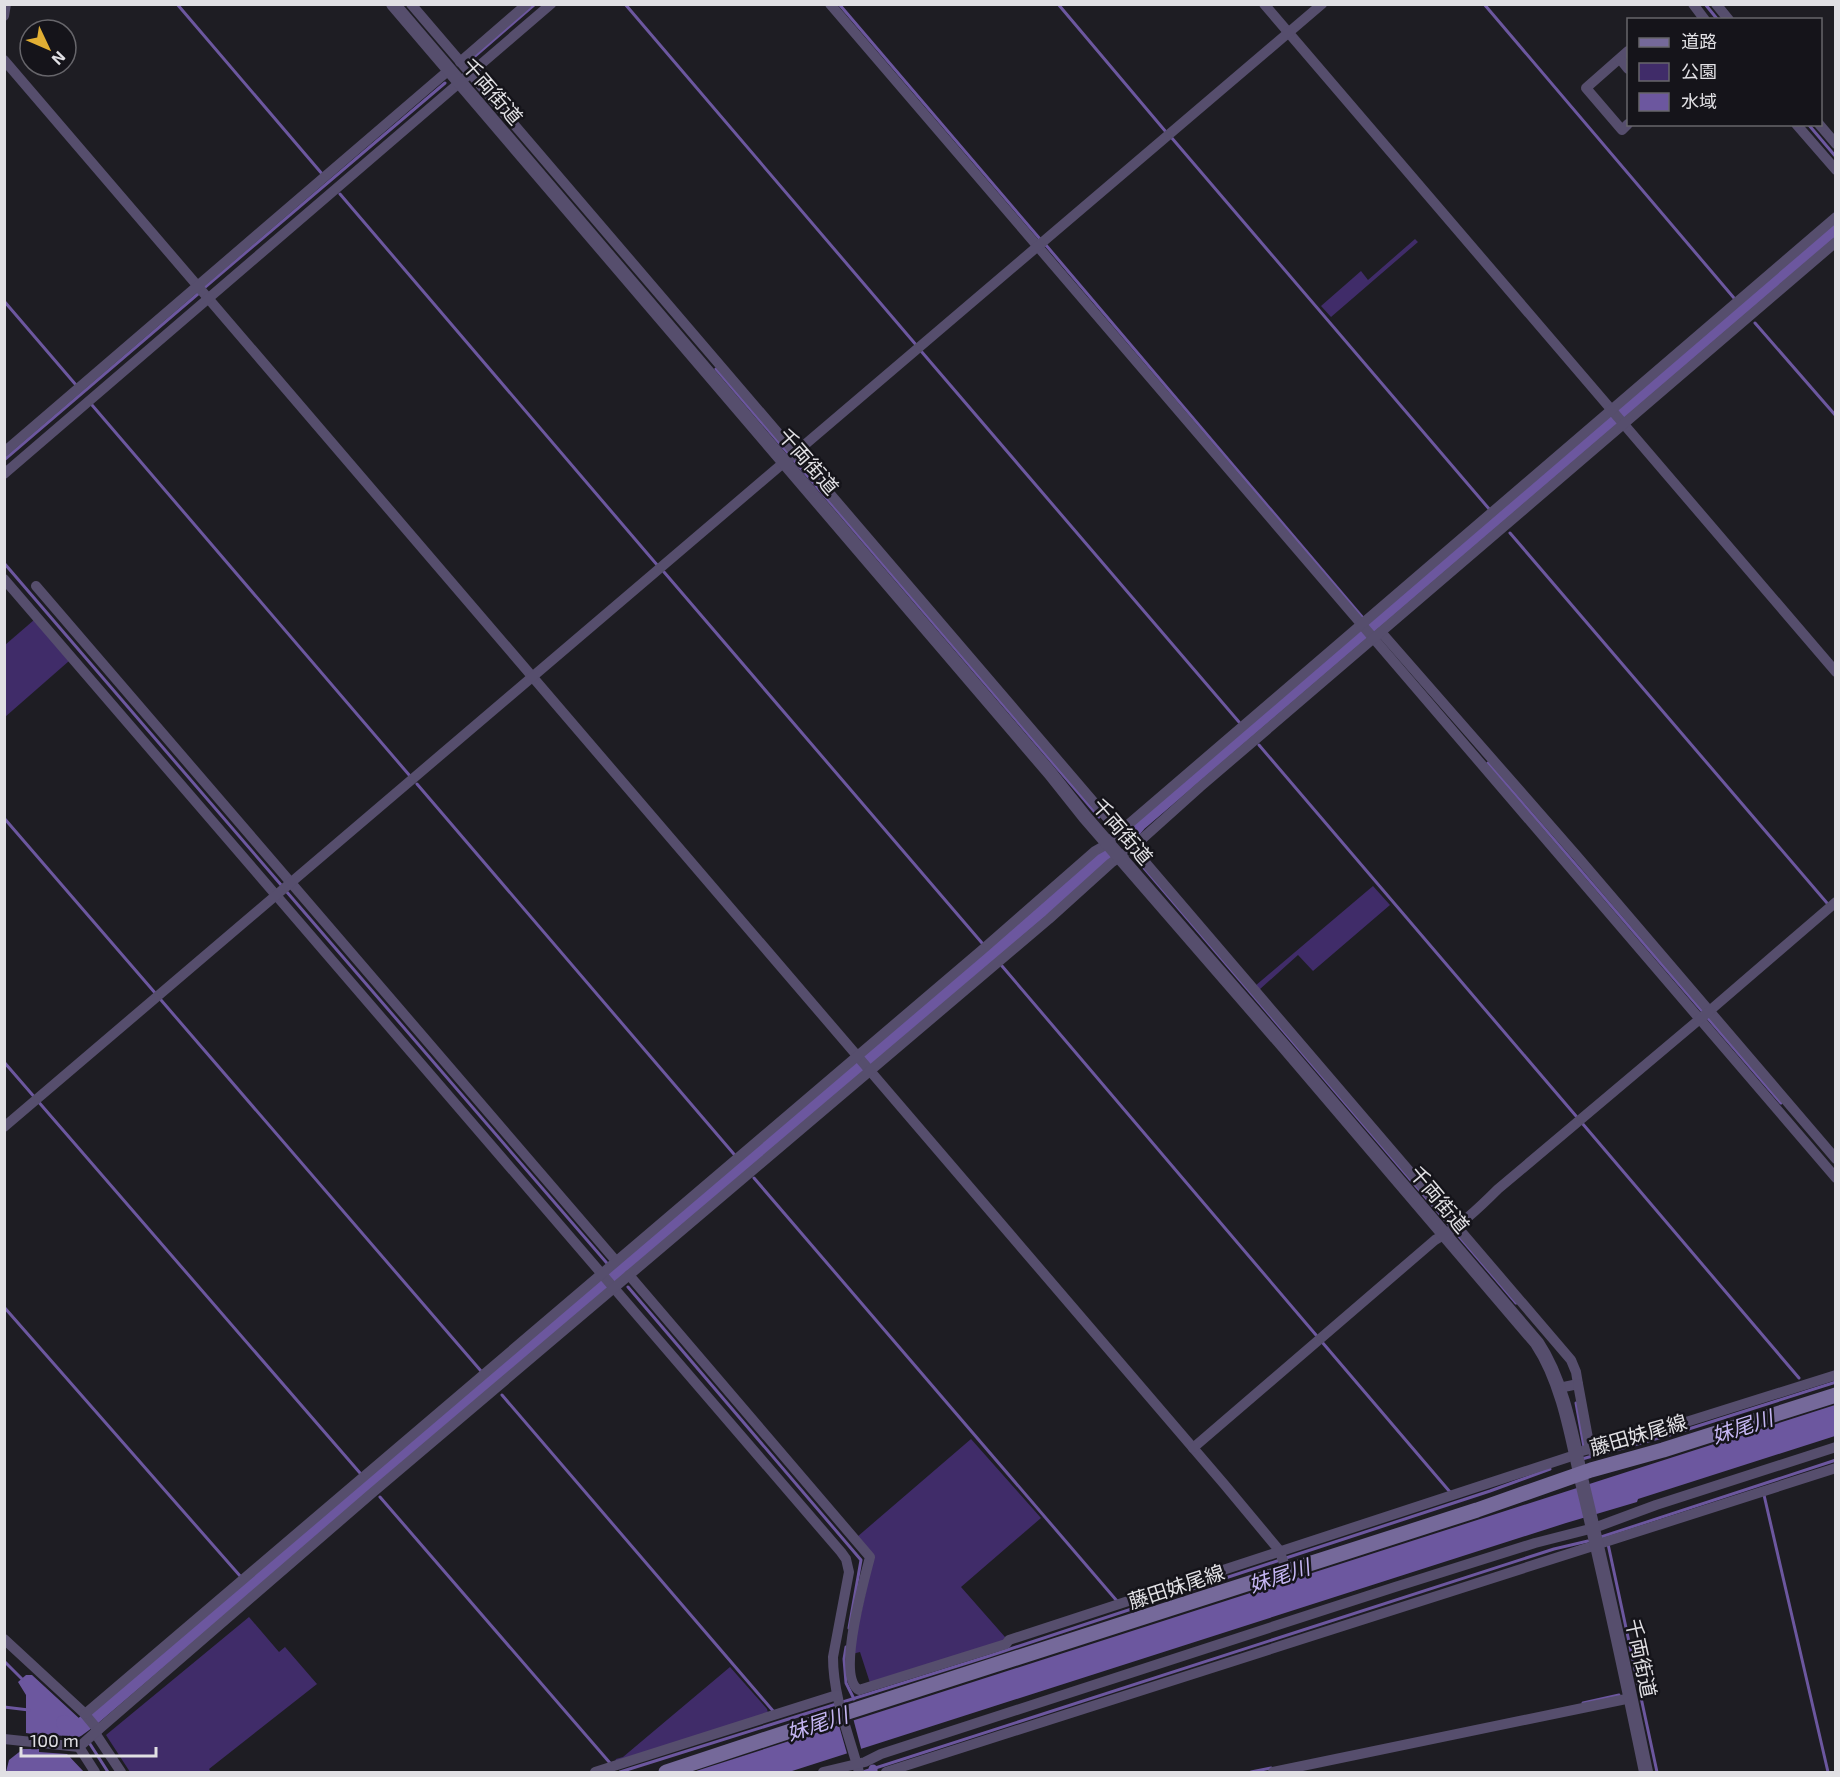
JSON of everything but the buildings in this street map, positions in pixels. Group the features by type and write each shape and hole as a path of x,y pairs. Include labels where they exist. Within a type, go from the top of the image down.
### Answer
{"main road":[{"name":"藤田妹尾線","path":"666,1773 840,1707 1284,1560 1477,1510 1836,1395"}],"street":[{"path":"4,16 6,4"},
{"name":"千両街道","path":"393,4 455,66 791,458 1107,842 1451,1231 1537,1343 1549,1364 1571,1386 1581,1477 1646,1773"},
{"path":"411,4 455,66"},
{"path":"4,474 201,288 326,183 527,4"},
{"path":"4,452 326,183 465,78 551,4"},
{"path":"830,4 1041,244 1363,623 1705,1015 1836,1159"},
{"path":"1264,4 1291,31 1836,672"},
{"path":"4,1127 534,678 1322,4"},
{"path":"1693,4 1704,18"},
{"path":"1716,4 1727,18"},
{"path":"1627,53 1586,88 1622,130 1627,126"},
{"path":"1620,58 1627,67"},
{"path":"4,60 1193,1448 1284,1560"},
{"path":"1798,126 1836,170"},
{"path":"1821,126 1836,144"},
{"path":"86,1715 486,1384 609,1274 988,956 1132,848 1251,729 1363,623 1493,519 1615,413 1738,311 1836,217"},
{"path":"79,1747 96,1729 609,1274 629,1275 736,1167 988,956 1095,851 1375,635 1493,519 1615,413 1738,311 1836,242"},
{"path":"791,458 1132,848 1451,1231 1571,1360 1576,1372 1571,1386 1586,1450 1597,1450 1836,1375"},
{"path":"4,579 284,890 609,1274"},
{"path":"36,586 284,890 609,1274 785,1471 870,1557 846,1641 833,1665 840,1707 858,1767"},
{"path":"1193,1448 1435,1240 1451,1231 1836,902"},
{"path":"1705,1015 1836,1178"},
{"path":"629,1275 785,1471 846,1559 849,1572 846,1641 849,1671 854,1688 859,1690 1006,1644 1009,1641 1119,1605 1284,1560 1569,1457"},
{"path":"885,1773 1399,1598 1535,1543 1836,1447"},
{"path":"1602,1543 1836,1468"},
{"path":"823,1773 858,1767 881,1754 1399,1598 1590,1547"},
{"path":"4,1639 86,1715 121,1773"},
{"path":"1273,1773 1631,1698"},
{"path":"595,1773 775,1715 840,1707"},
{"path":"4,1740 79,1747"},
{"path":"79,1747 95,1773"}],"green space":[{"path":"1415,239 1418,242 1331,317 1321,306 1361,271 1368,280"},
{"path":"34,620 69,661 5,717 5,645"},
{"path":"1373,886 1390,905 1313,971 1298,955 1259,990 1255,986"},
{"path":"971,1439 1041,1518 961,1587 1005,1637 1005,1643 871,1686 860,1652 852,1654 873,1559 857,1537"},
{"path":"249,1617 279,1652 285,1647 317,1684 209,1769 211,1772 130,1772 106,1735"},
{"path":"730,1667 768,1713 614,1764 616,1759 623,1757"}],"water":[{"name":"妹尾川","path":"1835,1405 1835,1436 1638,1499 1637,1502 789,1772 693,1772"},
{"path":"26,1675 32,1675 81,1720 83,1719 82,1723 86,1727 90,1727 77,1737 41,1734 41,1737 34,1737 33,1734 26,1733 26,1695 18,1682"},
{"path":"23,1749 39,1749 39,1752 67,1754 84,1772 6,1772 9,1760"}],"pier":[{"path":"853,1718 862,1752 848,1757 838,1722"}],"waterway":[{"path":"177,4 323,175"},
{"path":"475,56 535,4"},
{"path":"625,4 917,346"},
{"path":"839,4 1040,239"},
{"path":"1058,4 1166,132"},
{"path":"1484,4 1734,298"},
{"path":"1705,4 1716,18"},
{"path":"204,288 445,83"},
{"path":"1810,126 1836,157"},
{"path":"1171,137 1490,510"},
{"path":"340,194 658,566"},
{"path":"1134,829 1836,226"},
{"path":"1045,244 1363,618"},
{"path":"4,460 199,293"},
{"path":"4,301 76,385"},
{"path":"1755,323 1836,416"},
{"path":"921,351 1239,722"},
{"path":"716,369 1099,817"},
{"path":"92,405 410,776"},
{"path":"1510,533 1827,903"},
{"path":"4,563 282,886"},
{"path":"664,572 982,943"},
{"path":"1259,745 1576,1116"},
{"path":"1488,763 1703,1012"},
{"path":"417,784 745,1167"},
{"path":"4,818 156,994"},
{"path":"64,1723 77,1729 92,1718 1103,857"},
{"path":"1144,868 1516,1303"},
{"path":"286,891 618,1276"},
{"path":"987,950 993,956"},
{"path":"1002,966 1316,1335"},
{"path":"161,1000 481,1371"},
{"path":"1707,1017 1781,1103"},
{"path":"4,1062 360,1473"},
{"path":"1582,1123 1799,1378"},
{"path":"754,1178 1117,1601"},
{"path":"628,1287 861,1560 849,1628"},
{"path":"4,1307 241,1577"},
{"path":"1322,1342 1450,1492"},
{"path":"1605,1453 1673,1434 1836,1382"},
{"path":"502,1395 774,1712"},
{"path":"1576,1403 1584,1447"},
{"path":"1582,1459 1596,1455"},
{"path":"1601,1537 1836,1460"},
{"path":"1286,1558 1550,1469"},
{"path":"365,1480 371,1486"},
{"path":"1764,1495 1828,1772"},
{"path":"380,1497 610,1763 612,1772"},
{"path":"863,1772 1554,1549 1588,1541"},
{"path":"1608,1544 1657,1772"},
{"path":"620,1772 989,1656 1280,1560"},
{"path":"846,1647 844,1659 846,1683 854,1699"},
{"path":"4,1661 22,1679"},
{"path":"1583,1703 1619,1695"},
{"path":"4,1707 29,1710"},
{"path":"90,1744 108,1772"},
{"path":"1251,1772 1271,1768"}]}
